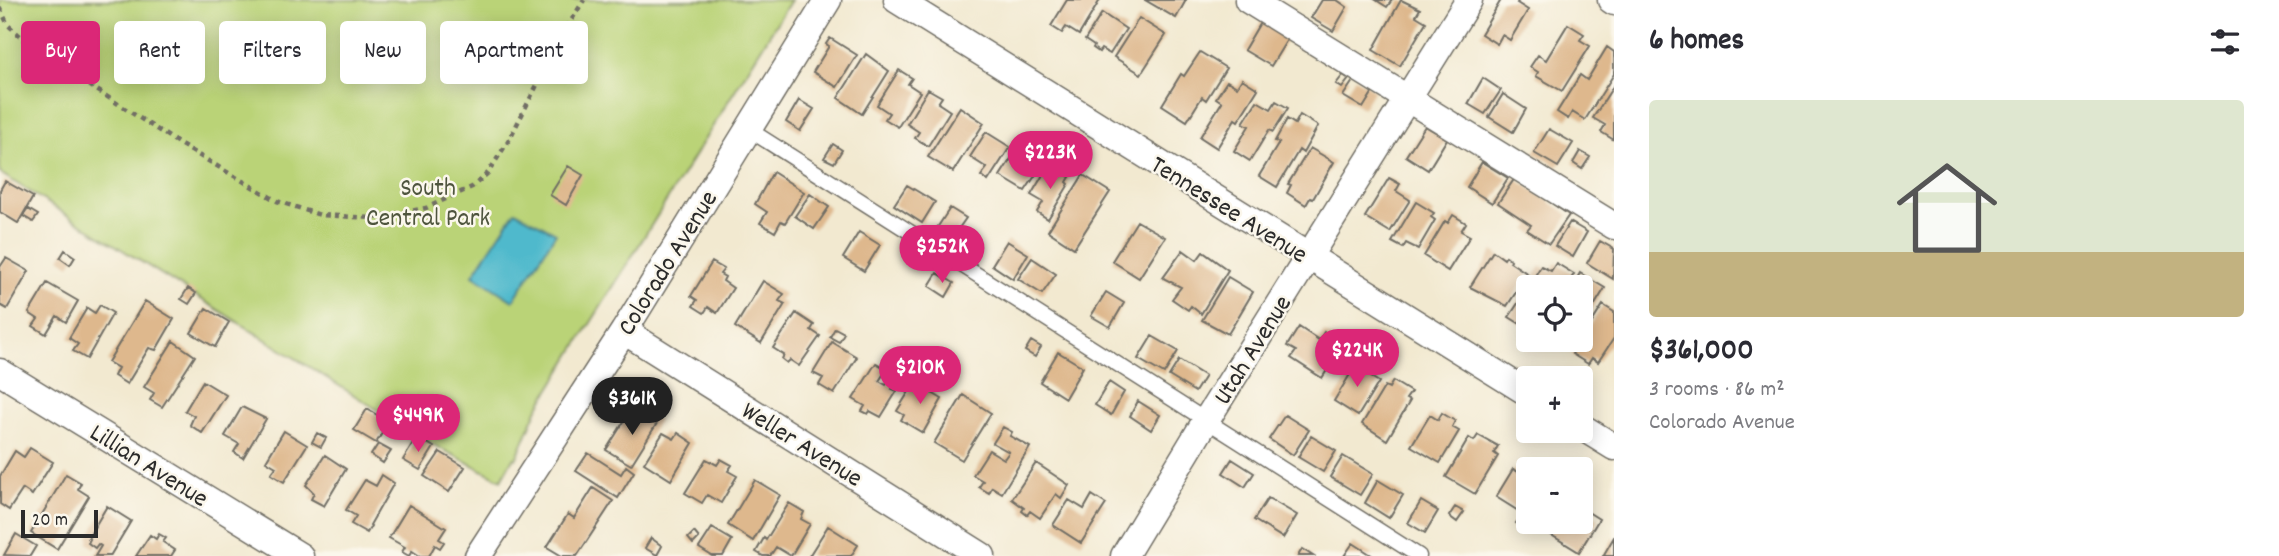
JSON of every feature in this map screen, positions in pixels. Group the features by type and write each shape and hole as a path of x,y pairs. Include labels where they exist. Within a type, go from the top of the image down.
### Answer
{"street":[{"name":"Colorado Avenue","path":"478,556 624,331 828,0"},
{"name":"Tennessee Avenue","path":"897,0 1516,386"},
{"path":"1248,0 1614,226"},
{"name":"Utah Avenue","path":"1124,556 1469,0"},
{"name":"Weller Avenue","path":"624,331 982,556"},
{"name":"Lillian Avenue","path":"0,372 300,556"},
{"path":"1593,434 1614,447"}],"lane":[{"path":"748,129 1419,556"}],"path":[{"path":"0,8 8,25 37,51 181,145 277,201 320,215 373,218 426,208 472,187 488,173 509,140 564,32 584,0"}],"green space":[{"name":"South Central Park","path":"0,0 791,0 538,408 516,459 513,458 501,480 432,444 0,173"}],"water":[{"path":"515,211 556,233 513,301 473,275"}],"building":[{"path":"1067,0 1100,0 1079,35 1066,27 1062,33 1051,26"},
{"path":"1145,0 1186,0 1176,18"},
{"path":"1322,0 1337,0 1347,7 1333,31 1311,18"},
{"path":"1376,0 1392,0 1387,7"},
{"path":"1401,0 1420,9 1416,16 1426,22 1400,66 1373,50"},
{"path":"1501,0 1519,0 1517,3 1528,10 1510,40 1502,35 1497,44 1481,34"},
{"path":"1102,13 1126,29 1110,54 1101,49 1099,52 1085,40"},
{"path":"1139,18 1166,35 1141,74 1114,57"},
{"path":"1261,21 1288,38 1271,66 1244,50"},
{"path":"1568,24 1584,34 1580,40 1590,46 1562,91 1536,76 1538,72 1530,67 1538,55 1546,60"},
{"path":"830,38 857,55 837,87 813,72 829,46 826,44"},
{"path":"1607,47 1614,52 1614,74 1585,120 1572,112 1568,119 1557,112 1580,75 1587,80"},
{"path":"1200,52 1226,68 1206,100 1202,97 1187,121 1162,105 1181,74 1184,76"},
{"path":"866,54 889,71 862,114 838,98"},
{"path":"899,70 912,78 908,84 920,92 898,127 885,119 889,113 877,105"},
{"path":"1343,75 1349,79 1342,88 1336,84"},
{"path":"1355,78 1374,90 1363,108 1343,96"},
{"path":"1483,78 1501,90 1485,114 1468,104"},
{"path":"1242,79 1258,89 1217,148 1200,137 1222,102 1216,98 1227,81 1237,87"},
{"path":"1614,85 1614,140 1601,132 1605,125 1593,118"},
{"path":"928,89 942,97 938,103 950,111 928,146 915,138 919,132 907,124"},
{"path":"1503,94 1526,109 1513,132 1489,117"},
{"path":"799,100 814,109 800,131 786,122"},
{"path":"1257,101 1271,109 1276,101 1288,108 1273,132 1269,130 1250,161 1234,151 1249,126 1243,123"},
{"path":"960,107 984,123 953,172 928,157"},
{"path":"1300,115 1318,126 1303,153 1299,150 1277,187 1259,176 1279,143 1275,141 1287,119 1295,124"},
{"path":"1425,126 1447,139 1428,170 1406,156"},
{"path":"1549,129 1573,143 1558,167 1534,153"},
{"path":"986,132 1010,147 988,181 981,176 987,168 970,157"},
{"path":"833,144 842,150 834,163 824,158"},
{"path":"1310,148 1334,162 1313,199 1310,198 1306,205 1287,193 1291,185 1288,184"},
{"path":"1016,151 1041,167 1025,191 1000,176"},
{"path":"1580,151 1590,157 1582,169 1573,163"},
{"path":"1482,162 1508,178 1492,203 1467,187"},
{"path":"568,166 583,175 566,205 550,195"},
{"path":"1046,170 1055,176 1059,170 1070,177 1067,182 1069,184 1048,219 1037,212 1043,202 1031,195"},
{"path":"773,172 804,192 785,223 781,221 775,232 760,223 767,212 755,204"},
{"path":"1083,175 1110,192 1074,248 1048,231"},
{"path":"1389,178 1400,184 1396,191 1410,200 1390,232 1365,217"},
{"path":"1515,178 1569,215 1549,244 1527,230 1531,225 1498,203"},
{"path":"5,181 33,197 18,223 0,212 0,190"},
{"path":"907,185 935,202 922,223 894,205"},
{"path":"810,194 829,207 814,229 795,216"},
{"path":"1416,202 1434,213 1431,217 1435,220 1418,249 1406,243 1403,248 1392,242"},
{"path":"950,208 966,218 952,238 937,228"},
{"path":"28,209 38,215 33,222 23,216"},
{"path":"1453,215 1466,223 1461,231 1470,236 1448,271 1424,256 1445,221 1448,223"},
{"path":"1137,221 1165,237 1139,278 1112,261"},
{"path":"1570,222 1587,232 1573,257 1555,246"},
{"path":"859,232 880,245 864,271 843,258"},
{"path":"1007,241 1028,254 1013,279 992,265"},
{"path":"1600,241 1614,249 1613,279 1587,263"},
{"path":"65,250 75,257 70,265 60,258"},
{"path":"1183,250 1197,260 1203,252 1228,270 1201,314 1191,306 1188,310 1172,299 1181,287 1163,278"},
{"path":"1493,251 1504,259 1506,256 1510,262 1528,274 1516,275 1516,292 1507,306 1470,287"},
{"path":"6,258 29,271 7,309 0,305 0,267"},
{"path":"1032,258 1056,274 1042,294 1018,279"},
{"path":"712,262 724,269 720,274 725,277 723,281 733,288 717,313 708,307 704,313 693,306 697,300 691,296"},
{"path":"1556,263 1574,274 1535,275 1541,266 1551,271"},
{"path":"937,273 954,283 946,297 929,286"},
{"path":"1228,277 1253,292 1228,334 1202,320"},
{"path":"763,281 784,294 779,301 785,304 761,343 735,327"},
{"path":"1593,281 1605,288 1593,308"},
{"path":"47,283 78,301 66,322 57,316 46,334 33,326 38,319 29,313"},
{"path":"188,288 196,293 189,304 181,299"},
{"path":"1106,292 1124,303 1110,327 1091,316"},
{"path":"145,301 174,319 156,350 149,348 127,384 114,376 118,368 108,362"},
{"path":"100,305 113,313 87,359 73,351 78,344 69,338 87,308 95,313"},
{"path":"1603,305 1614,312 1614,338 1598,362 1592,358 1588,364 1572,354 1593,352 1593,321"},
{"path":"1516,306 1516,321 1509,317"},
{"path":"206,308 229,322 215,347 191,333"},
{"path":"796,313 814,325 811,330 820,336 799,366 790,360 787,363 782,359 784,355 773,348"},
{"path":"1299,327 1319,340 1324,332 1343,345 1322,378 1291,358 1296,351 1287,346"},
{"path":"835,328 844,333 839,342 830,337"},
{"path":"1152,336 1178,351 1164,374 1138,359"},
{"path":"173,341 195,356 162,407 150,400 154,393 144,387"},
{"path":"1031,341 1041,347 1035,357 1025,351"},
{"path":"832,342 857,357 834,394 819,385 823,378 813,373"},
{"path":"1058,352 1083,367 1065,398 1040,382"},
{"path":"1179,360 1205,376 1195,392 1169,376"},
{"path":"1358,361 1375,371 1371,377 1379,382 1358,416 1334,401"},
{"path":"876,363 887,369 879,381 894,385 892,389 897,391 881,417 870,411 868,414 862,411 865,406 853,399"},
{"path":"203,381 226,395 202,433 190,425 194,416 185,411"},
{"path":"1393,381 1411,392 1406,399 1410,401 1387,440 1362,424 1385,386 1389,388"},
{"path":"915,382 923,387 926,382 936,387 932,393 942,399 923,433 901,420 904,415 897,411"},
{"path":"1109,382 1124,392 1111,415 1095,405"},
{"path":"963,395 991,413 962,460 934,443"},
{"path":"1138,401 1160,415 1151,430 1130,416"},
{"path":"242,407 266,419 243,458 234,452 239,444 225,436"},
{"path":"367,409 389,422 376,443 354,430"},
{"path":"630,412 641,419 646,412 659,420 631,465 606,450"},
{"path":"1442,413 1455,421 1452,427 1459,431 1440,463 1411,446 1430,415 1438,420"},
{"path":"1285,415 1309,430 1293,455 1269,439"},
{"path":"1003,427 1012,432 1010,436 1030,447 1002,493 992,487 989,493 979,487 983,481 973,475 989,450 1004,459 1009,452 993,443"},
{"path":"284,431 307,445 284,482 271,474 276,467 266,461"},
{"path":"317,433 326,438 321,447 312,442"},
{"path":"663,433 674,439 678,433 693,443 671,480 644,463"},
{"path":"1478,435 1498,446 1494,453 1498,456 1475,494 1446,477 1469,438 1474,441"},
{"path":"1311,436 1336,451 1323,472 1298,457"},
{"path":"417,437 434,447 420,470 403,460"},
{"path":"378,444 391,451 383,463 371,455"},
{"path":"30,448 53,462 32,495 23,489 9,510 0,504 0,476 15,451 24,457"},
{"path":"440,452 465,467 449,492 424,476"},
{"path":"588,453 621,474 626,466 634,472 618,498 576,471"},
{"path":"325,455 346,469 324,506 311,499 314,493 306,485"},
{"path":"1343,456 1373,474 1360,495 1330,477"},
{"path":"706,459 717,465 721,459 732,465 728,471 737,476 721,503 707,495 702,503 685,493"},
{"path":"1232,459 1254,473 1245,487 1223,473"},
{"path":"1036,463 1069,485 1061,498 1056,494 1040,518 1030,511 1027,515 1022,511 1024,508 1012,499"},
{"path":"1513,469 1516,471 1516,510 1496,497"},
{"path":"66,474 81,483 78,489 89,496 57,549 31,533"},
{"path":"382,475 394,483 367,533 351,524 356,516 346,510 365,480 376,486"},
{"path":"755,480 780,495 753,541 728,525"},
{"path":"1378,480 1403,495 1389,518 1365,503"},
{"path":"593,488 613,501 577,556 562,556 547,547 568,514 574,518"},
{"path":"1092,495 1106,504 1081,543 1053,525 1069,500 1084,509"},
{"path":"1268,498 1297,515 1283,538 1254,520"},
{"path":"1421,501 1438,511 1425,533 1408,523"},
{"path":"789,503 804,512 801,519 810,524 791,556 776,547 770,556 756,552 764,538 766,540"},
{"path":"409,505 446,528 439,539 444,542 440,548 435,545 429,556 420,556 412,551 409,556 402,552 405,547 389,538"},
{"path":"107,506 131,521 110,556 95,556 101,546 98,544 95,548 88,543 88,538"},
{"path":"1455,507 1464,512 1457,522 1449,516"},
{"path":"1593,515 1599,519 1593,529"},
{"path":"828,526 858,545 851,556 809,556"},
{"path":"712,528 732,540 723,556 712,556 699,548"},
{"path":"694,532 699,538 693,544 688,538"},
{"path":"16,534 36,546 30,556 4,555"},
{"path":"159,534 166,538 163,542 175,550 171,556 136,556 150,535 156,539"},
{"path":"1550,534 1590,534 1579,552"},
{"path":"1614,537 1614,556 1603,556"},
{"path":"651,538 662,546 657,555 645,548"},
{"path":"1353,543 1373,556 1344,556"},
{"path":"1302,549 1313,556 1298,556"}]}
